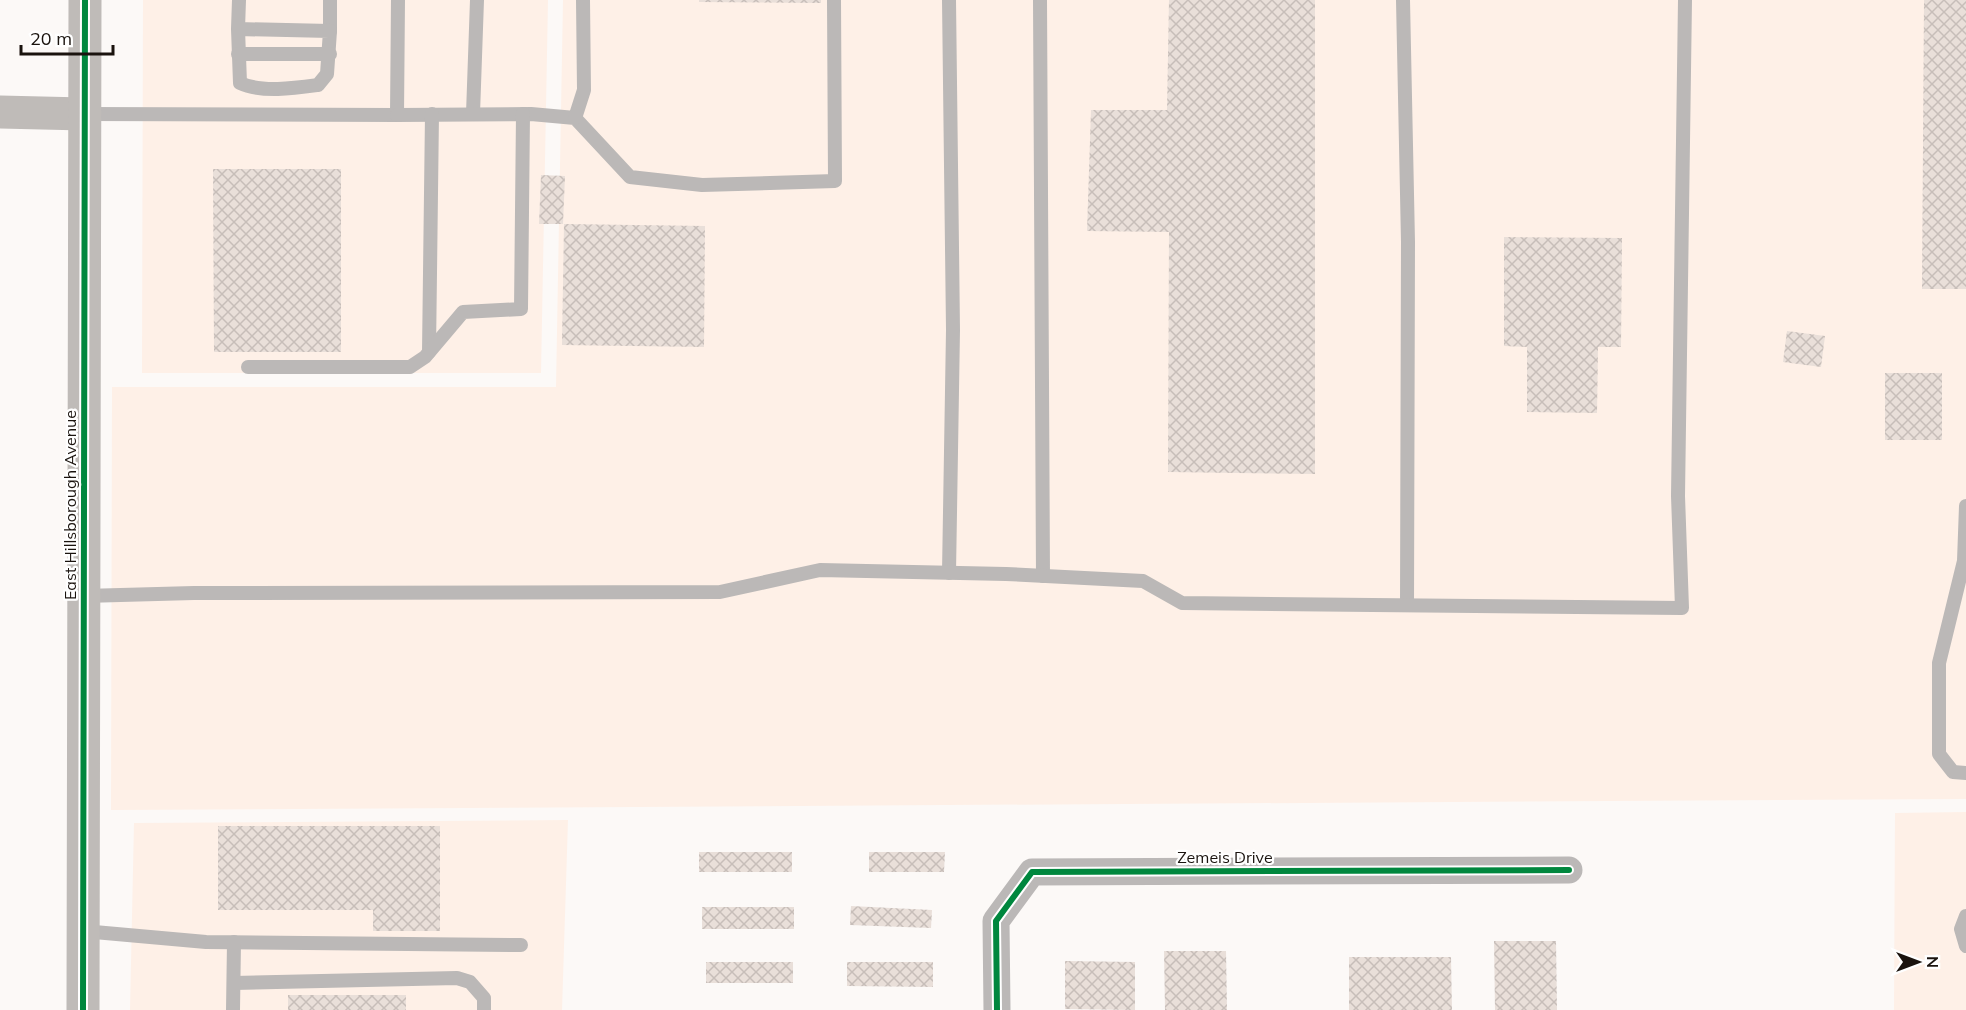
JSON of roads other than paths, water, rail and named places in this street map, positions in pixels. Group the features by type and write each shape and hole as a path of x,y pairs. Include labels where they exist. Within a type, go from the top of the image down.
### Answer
{"main road":[{"name":"East Hillsborough Avenue","path":"83,1010 85,0"},
{"path":"0,112 84,114"}],"street":[{"name":"Zemeis Drive","path":"997,1010 996,921 1032,872 1569,870"}],"lane":[{"path":"238,0 240,83 250,88 318,85 327,74 330,54 330,0"},
{"path":"398,0 398,115"},
{"path":"473,114 477,0"},
{"path":"575,118 584,90 583,0"},
{"path":"84,114 523,114 575,118 630,177 702,185 835,181 834,0"},
{"path":"949,0 953,330 949,573"},
{"path":"1040,0 1043,576"},
{"path":"1403,0 1408,242 1407,604"},
{"path":"84,596 194,593 720,592 820,570 1143,580 1182,603 1682,608 1678,496 1685,0"},
{"path":"238,29 330,31"},
{"path":"238,54 330,54"},
{"path":"429,352 432,114"},
{"path":"248,367 410,366 429,352 463,312 521,309 523,114"},
{"path":"1966,506 1964,561 1939,663 1938,699 1939,754 1953,772 1966,772"},
{"path":"1966,916 1961,929 1966,946"},
{"path":"83,931 234,942 521,945"},
{"path":"233,1010 234,942"},
{"path":"234,983 457,978 470,982 484,998 484,1010"}]}
